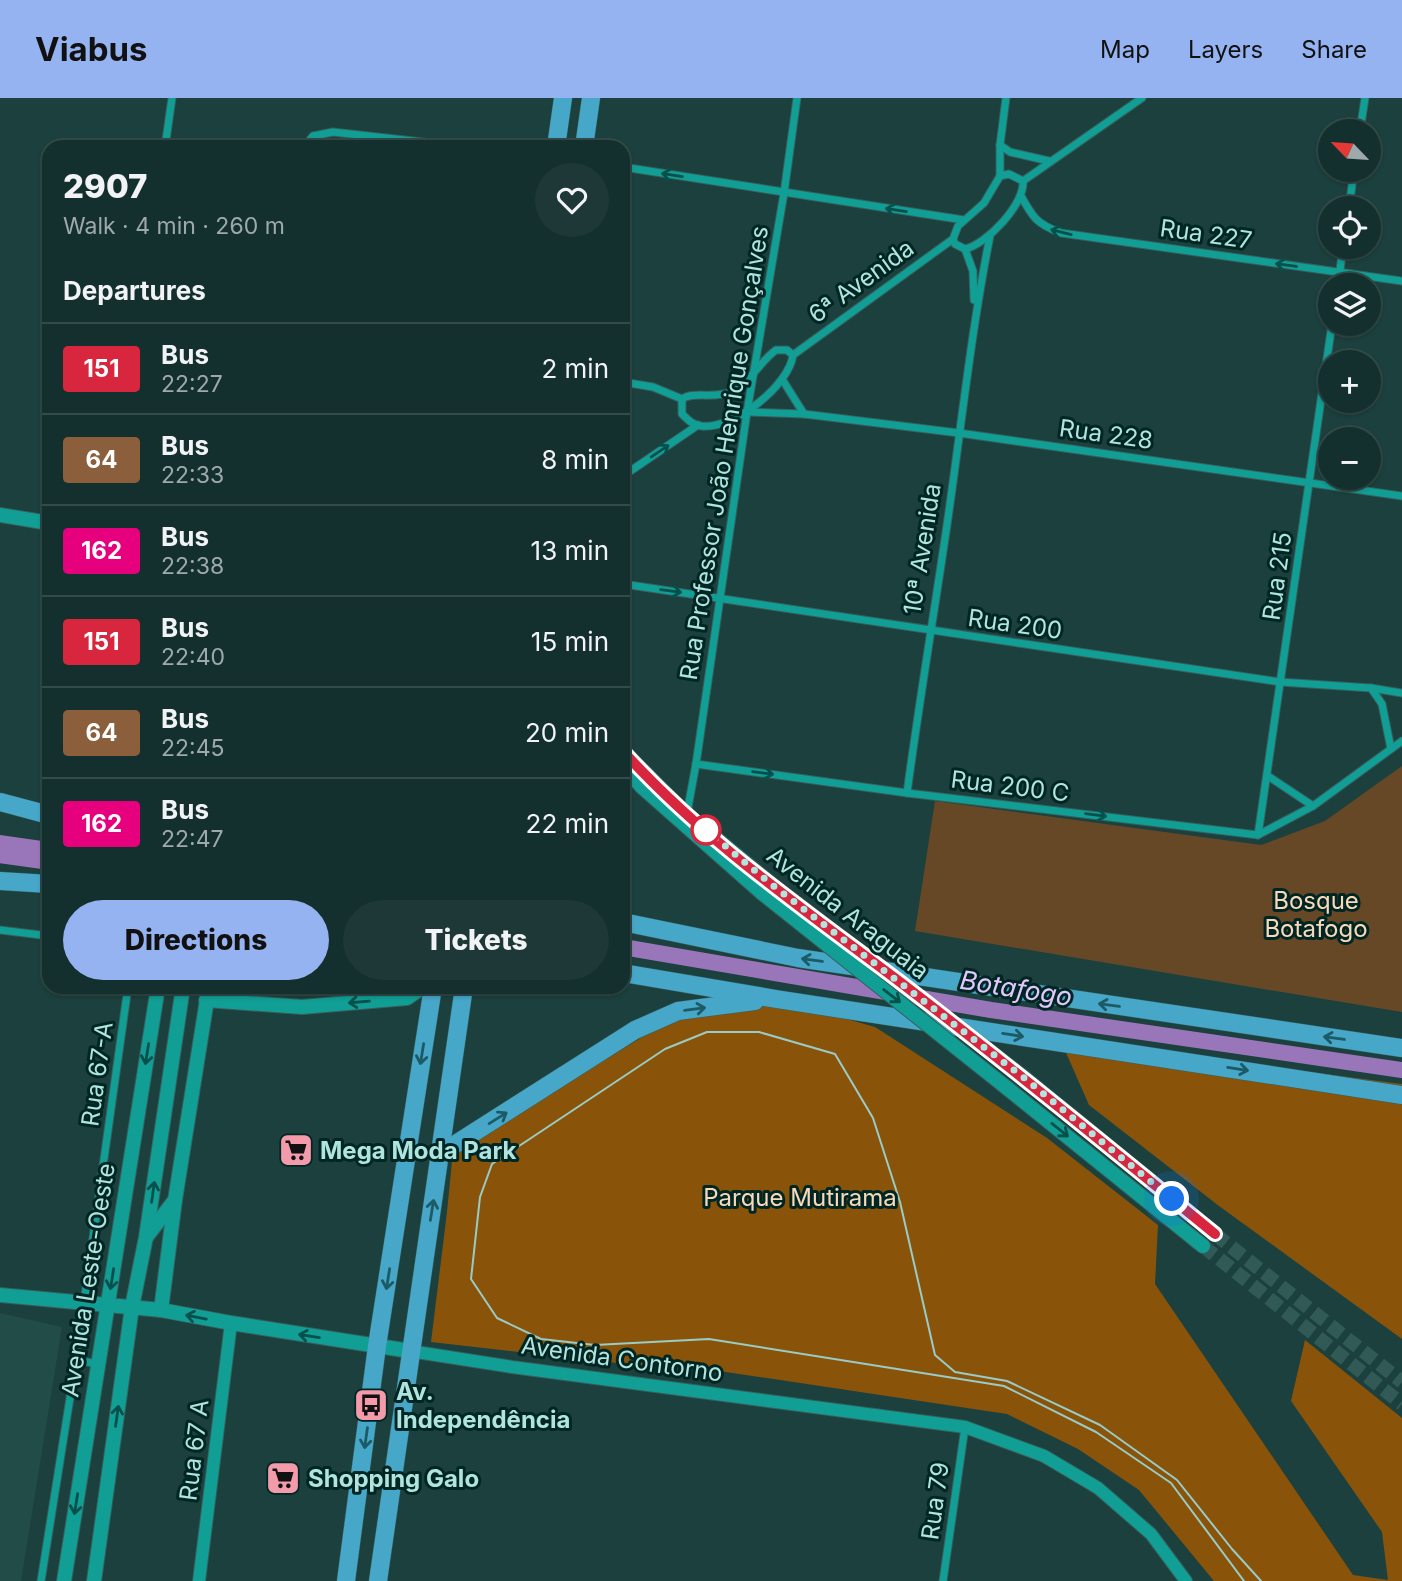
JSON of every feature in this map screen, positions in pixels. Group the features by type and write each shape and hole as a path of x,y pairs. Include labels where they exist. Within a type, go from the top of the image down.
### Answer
{"main road":[{"path":"557,140 563,98"},
{"path":"585,140 592,98"},
{"path":"0,515 42,522"},
{"name":"Avenida Araguaia","path":"630,758 767,888 1023,1077 1215,1234"},
{"name":"Avenida Araguaia","path":"630,774 642,787 1203,1246"},
{"path":"0,802 42,813"},
{"path":"0,881 42,884"},
{"path":"630,917 642,925"},
{"path":"630,923 797,958 1402,1048"},
{"path":"630,974 776,999 1402,1094"},
{"name":"Avenida Leste-Oeste","path":"64,1581 157,994"},
{"name":"Avenida Leste-Oeste","path":"94,1581 132,1307 146,1237 182,994"},
{"path":"161,1310 175,1200 208,994 302,1007 407,998 413,994"},
{"path":"346,1581 377,1346 432,994"},
{"path":"378,1581 464,994"},
{"path":"440,1154 635,1030 678,1011 776,999"},
{"path":"146,1237 175,1200"},
{"name":"Avenida Contorno","path":"0,1295 161,1310 410,1350"}],"street":[{"path":"166,140 172,98"},
{"name":"Rua Professor João Henrique Gonçalves","path":"686,814 696,764 747,412 785,194 797,98"},
{"path":"1006,98 1000,145 1000,176 1009,174 1023,181"},
{"path":"953,239 955,244 965,249 981,243 990,236 1021,196 1023,181 1142,98"},
{"path":"1362,119 1365,98"},
{"path":"310,140 313,136 333,132 404,140"},
{"path":"1000,145 1010,152 1049,161"},
{"path":"630,168 964,220"},
{"name":"6ª Avenida","path":"630,471 698,425 714,425 747,412 782,379 791,365 793,355 953,239 954,233 964,220 984,203 1000,176"},
{"name":"Rua 227","path":"1021,196 1032,216 1043,226 1061,233 1402,281"},
{"name":"10ª Avenida","path":"907,793 975,311 990,236"},
{"name":"10ª Avenida","path":"965,249 973,271 975,311"},
{"path":"1340,272 1342,259"},
{"name":"Rua 215","path":"1258,835 1330,336"},
{"name":"6ª Avenida","path":"682,399 690,395 705,397 727,394 741,385 776,350 787,350 793,355"},
{"path":"782,379 804,414"},
{"path":"630,384 653,387 682,399 682,414 698,425"},
{"name":"Rua 228","path":"747,412 804,414 959,433 1402,496"},
{"name":"Rua 200","path":"630,585 1280,682 1371,688 1402,693"},
{"path":"1371,688 1382,704 1391,749"},
{"path":"1258,835 1313,806 1402,741"},
{"name":"Rua 200 C","path":"696,764 907,793 1258,835"},
{"path":"1268,776 1313,806"},
{"path":"0,930 42,935"},
{"name":"Rua 67-A","path":"41,1581 76,1360 127,994"},
{"name":"Rua 67 A","path":"200,1580 231,1323"},
{"name":"Avenida Contorno","path":"410,1350 512,1367 965,1427 1044,1456 1098,1488 1151,1534 1186,1581"},
{"path":"76,1360 98,1364"},
{"name":"Rua 79","path":"943,1581 965,1427"}],"shaded area":[{"path":"0,1313 62,1327 21,1581 0,1581"}],"green space":[{"name":"Bosque Botafogo","path":"1402,766 1402,1012 915,931 935,801 1261,845 1325,821"},
{"name":"Parque Mutirama","path":"776,999 875,1027 1047,1138 1158,1225 1155,1284 1353,1575 1388,1580 1382,1532 1291,1401 1305,1340 1402,1418 1402,1581 1214,1581 1139,1490 1078,1449 1007,1414 646,1360 644,1366 431,1342 453,1151 639,1039 678,1011"},
{"path":"1060,1039 1402,1084 1402,1339 1219,1206 1089,1105"}],"waterway":[{"path":"0,849 42,855"},
{"name":"Botafogo","path":"630,948 991,1010 1402,1070"}],"tunnel":[{"path":"1215,1234 1402,1382"},
{"path":"1203,1246 1402,1404"}],"tram line":[{"path":"1244,1581 1171,1483 1096,1432 1004,1386 709,1339 595,1345 541,1339 497,1318 471,1279 480,1197 492,1164 665,1049 707,1032 759,1032 835,1054 873,1118 900,1202 935,1355 955,1372 1007,1381 1100,1425 1177,1480 1261,1581"}],"bus line":[{"name":"151","path":"630,758 686,814 771,884 1023,1077 1215,1234"}],"place":[{"name":"Mega Moda Park","path":"296,1150"},
{"name":"Av. Independência","path":"371,1405"},
{"name":"Shopping Galo","path":"283,1478"}],"route":[{"path":"706,830 771,884 1023,1077 1172,1199"}]}
